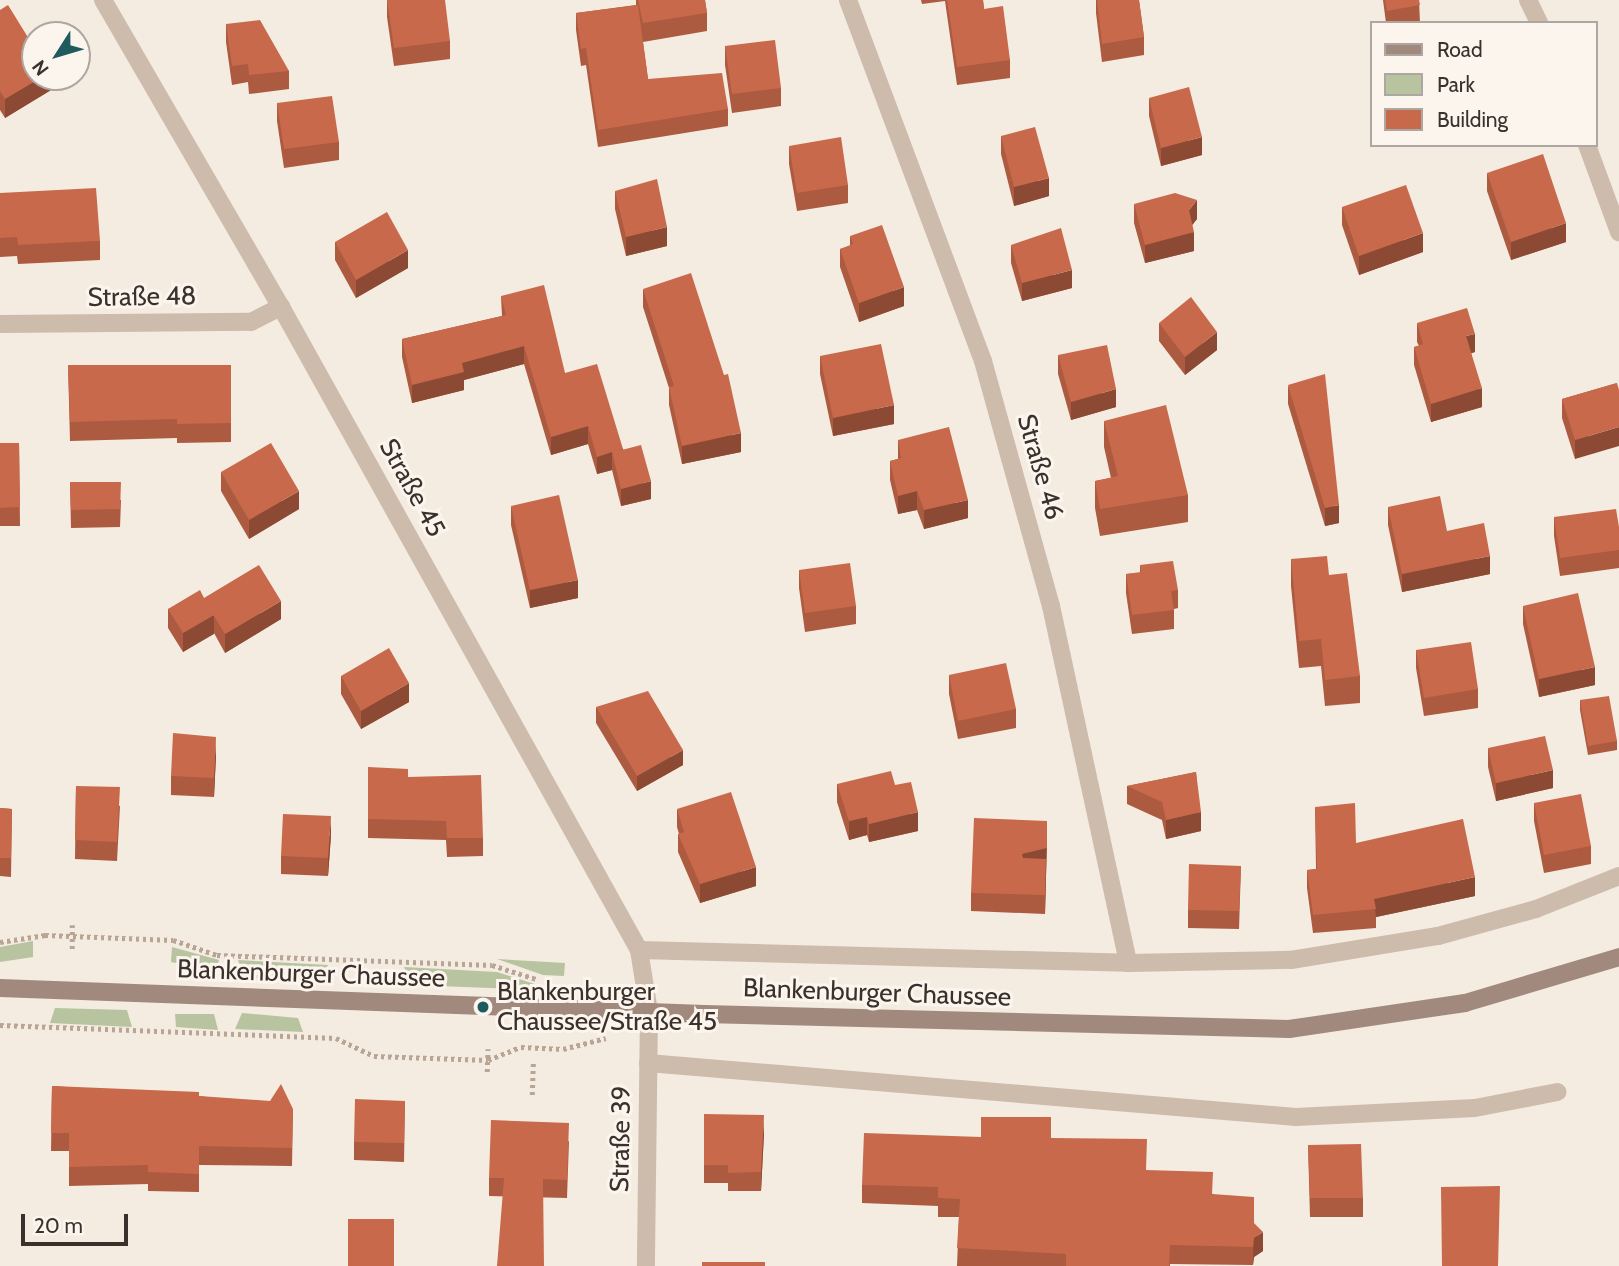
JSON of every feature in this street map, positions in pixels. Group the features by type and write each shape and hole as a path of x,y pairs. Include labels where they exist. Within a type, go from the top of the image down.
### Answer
{"main road":[{"name":"Blankenburger Chaussee","path":"0,988 649,1012 1289,1029 1465,1003 1619,957"}],"street":[{"name":"Straße 45","path":"103,0 281,307 639,950 649,1012"},
{"name":"Straße 46","path":"848,0 983,361 1051,606 1128,963"},
{"path":"1528,0 1537,21"},
{"path":"1588,147 1619,232"},
{"name":"Straße 48","path":"0,324 251,322 281,307"},
{"name":"Blankenburger Chaussee","path":"639,950 1128,963 1291,960 1438,936 1536,909 1619,876"},
{"name":"Straße 39","path":"646,1266 649,1012"},
{"path":"648,1063 1296,1117 1475,1108 1557,1092"}],"path":[{"path":"72,925 72,949"},
{"path":"0,942 46,935 173,940 217,955 492,965 543,981"},
{"path":"0,1025 336,1038 374,1056 488,1060 521,1047 563,1049"},
{"path":"487,1072 488,1049"},
{"path":"532,1095 533,1062"}],"green space":[{"path":"33,941 33,957 0,962 0,947"},
{"path":"172,947 219,960 216,971 171,962"},
{"path":"497,959 565,963 564,976 543,975"},
{"path":"238,960 328,965 322,982 244,978"},
{"path":"404,967 497,972 541,986 540,990 412,985"},
{"path":"55,1008 127,1010 132,1027 50,1023"},
{"path":"242,1013 298,1018 303,1032 235,1029"},
{"path":"175,1014 214,1014 218,1030 176,1027"}],"building":[{"path":"387,0 445,0 450,41 394,48"},
{"path":"638,0 705,0 707,13 643,23"},
{"path":"947,0 983,0 984,9 1003,6 1010,60 957,67"},
{"path":"1097,0 1139,0 1144,37 1102,44"},
{"path":"1385,0 1419,0 1420,5 1387,11"},
{"path":"8,5 21,26 21,89 5,99 0,91 0,10"},
{"path":"638,5 648,79 722,73 728,109 598,130 586,48 581,49 576,13"},
{"path":"260,20 289,71 249,75 248,64 232,66 226,24"},
{"path":"775,40 781,88 732,94 725,46"},
{"path":"1189,87 1202,137 1161,148 1149,98"},
{"path":"332,96 339,142 284,149 277,103"},
{"path":"1035,127 1049,178 1014,187 1001,136"},
{"path":"841,137 848,185 797,193 789,146"},
{"path":"1543,154 1566,223 1511,242 1487,173"},
{"path":"657,179 667,227 626,237 615,191"},
{"path":"1406,185 1423,233 1359,256 1342,207"},
{"path":"96,188 100,241 18,245 17,237 0,238 0,193"},
{"path":"1175,193 1197,200 1189,210 1194,232 1145,245 1134,204"},
{"path":"387,212 408,250 356,280 335,242"},
{"path":"882,225 904,287 859,303 840,249 853,244 850,236"},
{"path":"1061,228 1072,270 1022,283 1011,245"},
{"path":"691,273 724,375 728,374 741,433 682,446 669,387 674,386 643,289"},
{"path":"544,285 565,373 597,364 623,449 618,451 641,445 651,481 621,489 612,452 597,457 588,426 551,437 524,346 462,363 464,372 412,385 402,339 506,315 501,296"},
{"path":"1191,297 1217,332 1185,357 1159,323"},
{"path":"1467,308 1475,334 1466,336 1482,388 1431,404 1414,347 1423,344 1417,323"},
{"path":"881,344 894,405 833,418 820,356"},
{"path":"1107,345 1116,389 1071,402 1058,355"},
{"path":"68,365 231,365 231,423 177,424 177,419 70,422"},
{"path":"1325,374 1339,505 1325,508 1288,385"},
{"path":"1617,383 1619,427 1575,440 1562,399"},
{"path":"1166,405 1188,495 1100,509 1095,481 1118,476 1104,421"},
{"path":"949,427 968,500 924,510 917,491 898,496 890,461 901,458 898,440"},
{"path":"0,443 19,443 20,507 0,508"},
{"path":"271,443 299,491 249,520 221,472"},
{"path":"70,482 121,482 120,509 71,510"},
{"path":"559,495 578,580 530,590 511,506"},
{"path":"1440,496 1447,531 1484,523 1490,556 1402,574 1388,507"},
{"path":"1616,509 1619,550 1560,558 1554,517"},
{"path":"1327,556 1329,575 1347,573 1360,676 1325,680 1321,639 1299,641 1291,559"},
{"path":"1173,561 1178,590 1171,591 1174,610 1132,615 1126,574 1141,572 1140,565"},
{"path":"850,563 856,606 805,613 799,570"},
{"path":"259,565 281,601 225,634 213,615 183,633 168,609 200,590 204,598"},
{"path":"1578,593 1595,667 1539,679 1523,606"},
{"path":"1471,642 1478,689 1424,698 1416,650"},
{"path":"389,648 409,683 361,711 341,676"},
{"path":"1006,663 1016,709 958,721 949,675"},
{"path":"648,691 683,750 637,776 596,707"},
{"path":"1609,696 1617,741 1588,746 1580,700"},
{"path":"173,733 216,737 214,778 171,776"},
{"path":"1545,736 1553,770 1496,783 1488,748"},
{"path":"368,767 408,769 408,777 481,775 483,838 447,838 446,821 368,819"},
{"path":"891,771 895,785 911,782 918,812 869,824 867,817 849,821 837,784"},
{"path":"1196,772 1201,812 1166,820 1162,802 1127,786"},
{"path":"76,786 120,787 117,842 75,840"},
{"path":"731,792 756,867 700,884 678,834 684,832 677,809"},
{"path":"1581,794 1591,846 1544,855 1534,803"},
{"path":"1355,803 1356,843 1463,819 1475,877 1374,899 1376,909 1313,915 1307,870 1317,869 1315,807"},
{"path":"0,808 12,809 11,858 0,858"},
{"path":"283,814 331,816 328,858 281,856"},
{"path":"974,818 1047,821 1047,848 1022,854 1023,858 1046,859 1045,895 971,893"},
{"path":"1189,864 1241,866 1239,911 1188,910"},
{"path":"281,1084 293,1109 292,1148 199,1146 199,1174 148,1172 148,1165 69,1167 69,1133 51,1133 52,1086 199,1092 199,1096 270,1101"},
{"path":"355,1099 405,1101 404,1143 354,1142"},
{"path":"704,1114 764,1115 761,1172 728,1173 728,1165 704,1165"},
{"path":"981,1117 1051,1117 1051,1138 1147,1139 1146,1170 1213,1172 1212,1194 1254,1197 1254,1223 1263,1232 1254,1238 1253,1247 1170,1245 1169,1266 1066,1266 1066,1254 957,1248 960,1199 938,1198 938,1187 862,1185 864,1133 981,1137"},
{"path":"491,1120 569,1123 567,1180 543,1179 544,1266 497,1266 504,1178 489,1178"},
{"path":"1361,1144 1363,1198 1310,1198 1308,1145"},
{"path":"1500,1186 1498,1266 1442,1266 1441,1187"},
{"path":"348,1219 394,1219 394,1266 348,1266"},
{"path":"702,1262 765,1262 765,1266 702,1266"}],"place":[{"name":"Blankenburger Chaussee/Straße 45","path":"483,1007"}]}
